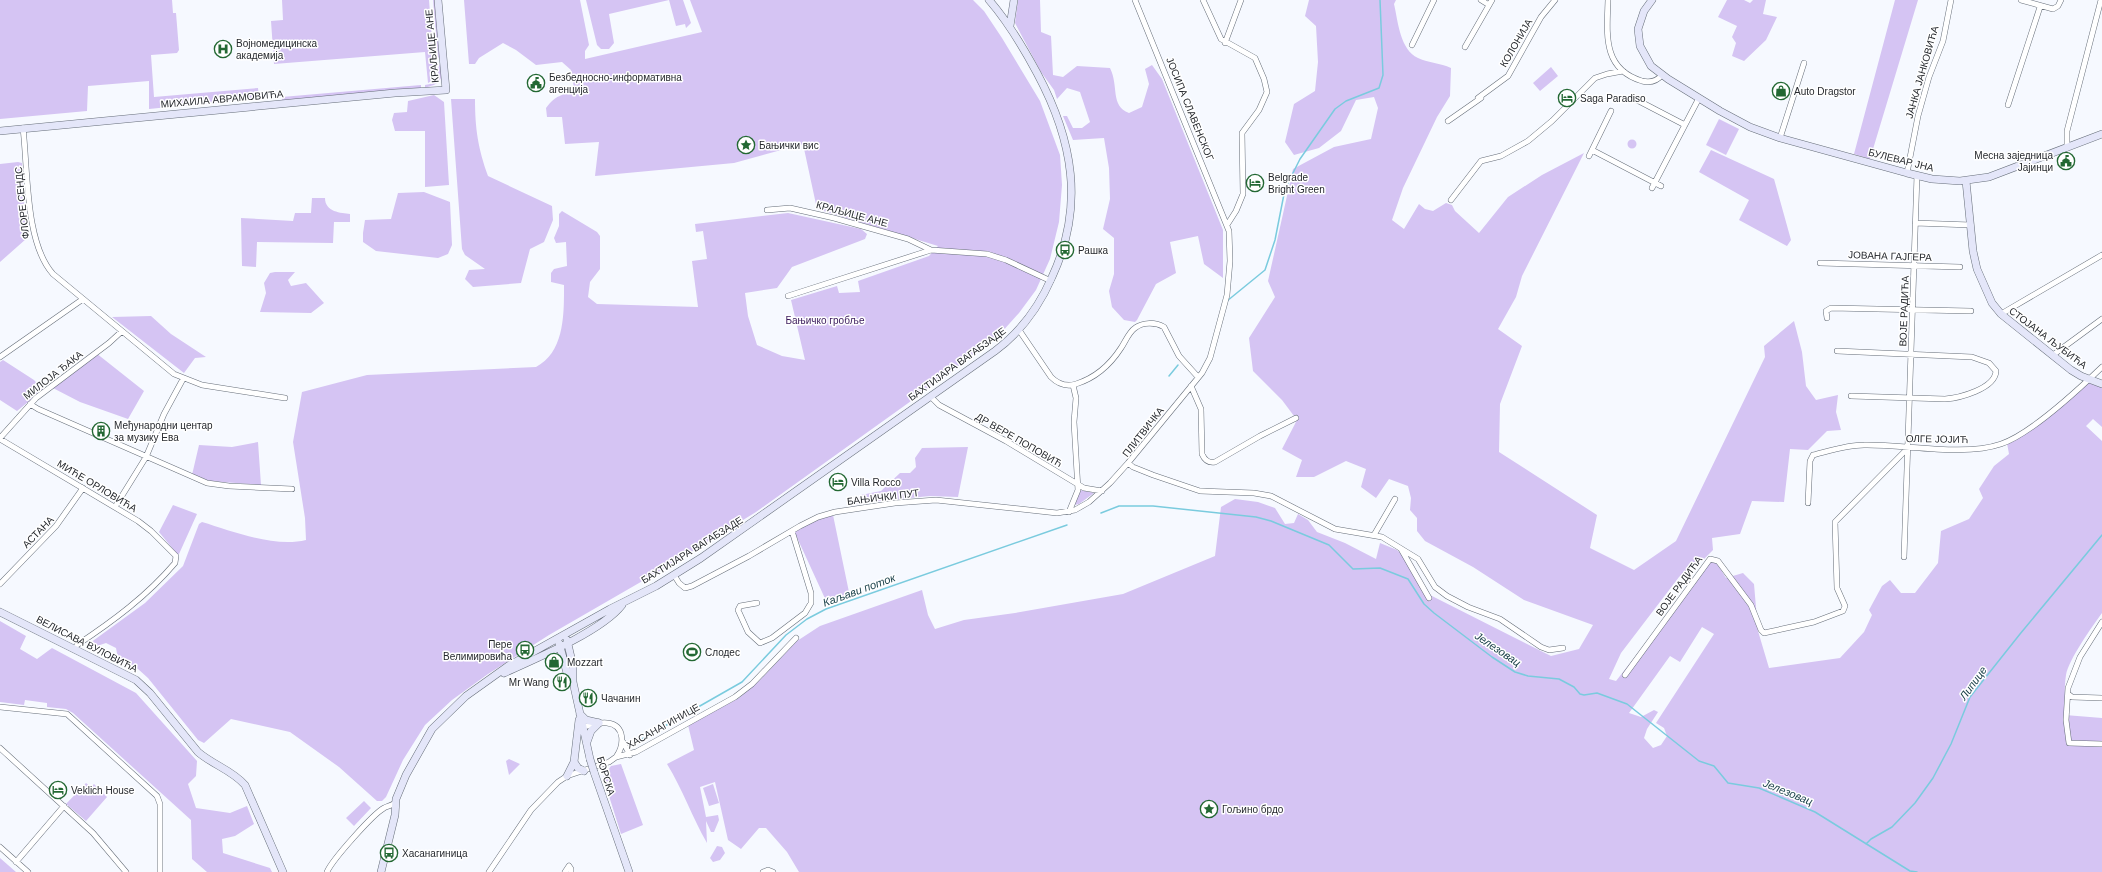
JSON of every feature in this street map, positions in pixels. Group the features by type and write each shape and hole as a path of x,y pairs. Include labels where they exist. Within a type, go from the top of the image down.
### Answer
{"main road":[{"name":"КРАЉИЦЕ АНЕ","path":"438,0 446,90"},
{"name":"БАХТИЈАРА ВАГАБЗАДЕ","path":"559,643 604,621 623,604 674,575 746,528 995,351 1019,330 1036,308 1062,253 1070,219 1072,192 1069,157 1062,130 1051,99 1021,42 989,0"},
{"path":"1010,26 1014,0"},
{"name":"БУЛЕВАР ЈНА","path":"1652,0 1640,20 1638,37 1640,46 1651,66 1662,75 1744,124 1780,138 1917,176 1939,180 1966,181 1989,177 2102,134"},
{"name":"МИХАИЛА АВРАМОВИЋА","path":"0,131 395,93 446,90"},
{"name":"СТОЈАНА ЉУБИЋА","path":"1966,181 1973,252 1977,269 1990,298 2001,314 2076,373 2102,384"},
{"name":"ВЕЛИСАВА ВУЛОВИЋА","path":"0,612 138,682 150,693 198,752 239,778 249,793 283,872"},
{"name":"БОРСКА","path":"567,639 573,666 573,682 590,759 629,872"},
{"path":"381,872 395,815 395,803 406,775 432,729 466,696 508,666 559,643"},
{"name":"БОРСКА","path":"559,643 568,673 573,682"},
{"path":"579,713 586,720 599,723"},
{"path":"567,776 574,762 579,713"},
{"path":"587,744 589,733 599,723"},
{"path":"574,762 578,768 584,771"}],"street":[{"name":"ЈОСИПА СЛАВЕНСКОГ","path":"1135,0 1228,226"},
{"path":"1204,0 1218,36 1225,43 1255,58 1264,79 1267,92 1259,110 1242,133 1243,194 1228,226"},
{"path":"1225,43 1241,0"},
{"path":"1412,45 1434,0"},
{"path":"1465,47 1491,2 1481,0"},
{"name":"КОЛОНИЈА","path":"1448,121 1502,84 1541,17 1555,0"},
{"path":"1608,0 1610,51 1615,63 1623,71 1636,79 1646,82 1656,80 1662,75"},
{"name":"ЈАНКА ЈАНКОВИЋА","path":"1907,173 1918,116 1929,77 1943,41 1951,0"},
{"path":"2021,0 2040,7 2054,9 2058,6 2061,0"},
{"path":"2067,148 2067,131 2101,0"},
{"path":"2008,106 2040,7"},
{"path":"1780,138 1804,63"},
{"path":"1451,200 1481,162 1501,156 1528,141 1552,121 1590,82 1607,74 1623,71"},
{"name":"КОЛОНИЈА","path":"1478,98 1508,76"},
{"path":"1652,188 1699,98"},
{"path":"1635,99 1685,125"},
{"path":"1589,156 1611,111"},
{"name":"ФЛОРЕ СЕНДС","path":"23,128 32,223 39,252 53,274 83,299"},
{"path":"1592,150 1661,186"},
{"name":"ВОЈЕ РАДИЋА","path":"1904,557 1917,176"},
{"name":"КРАЉИЦЕ АНЕ","path":"767,210 790,208 828,217 908,239 931,250"},
{"path":"1915,223 1971,225"},
{"name":"ПЛИТВИЧКА","path":"1228,226 1230,261 1226,301 1214,349 1198,377 1128,463 1133,467 1153,475 1200,491 1254,493 1271,496 1335,529 1374,535 1387,539 1418,559 1435,587 1447,596 1468,607 1500,619 1541,647 1548,650 1563,648"},
{"path":"788,296 931,250 987,254 1006,260 1050,281"},
{"path":"2001,314 2102,255"},
{"name":"ЈОВАНА ГАЈГЕРА","path":"1820,263 1960,267"},
{"path":"0,357 83,299 163,367 183,379 211,387 285,398"},
{"path":"1827,318 1826,311 1831,308 1971,311"},
{"path":"2053,355 2102,319"},
{"path":"1019,330 1056,382 1065,385 1073,385 1089,380 1118,352 1132,331 1145,324 1153,323 1164,327 1180,356 1198,377"},
{"name":"МИЛОЈА ЂАКА","path":"0,439 30,404 121,332"},
{"path":"1837,351 1976,358 1993,367 1996,371 1996,375 1984,386 1965,396 1945,399 1851,396"},
{"name":"ОЛГЕ ЈОЈИЋ","path":"1808,503 1810,461 1813,455 1863,445 1908,448 1976,448 2002,444 2031,428 2102,367"},
{"path":"115,507 146,457 164,414 183,379"},
{"path":"1069,512 1077,495 1078,483 1074,422 1076,398 1073,385"},
{"path":"1191,386 1202,409 1202,454 1210,463 1215,462 1260,436 1296,418"},
{"name":"ДР ВЕРЕ ПОПОВИЋ","path":"930,396 939,405 989,431 1078,483 1087,490 1102,491"},
{"path":"30,404 38,409 146,457 211,484 292,489"},
{"name":"МИЋЕ ОРЛОВИЋА","path":"0,439 115,507 151,531 174,553 177,559 170,570 134,603 77,645 75,649"},
{"name":"ВОЈЕ РАДИЋА","path":"1625,675 1710,558 1718,561 1751,605 1761,630 1764,633 1814,622 1843,611 1845,606 1837,588 1835,522 1908,448"},
{"path":"1069,512 1081,508 1102,491 1128,463"},
{"name":"АСТАНА","path":"0,584 56,526 83,488"},
{"path":"1374,535 1395,499"},
{"name":"БАЊИЧКИ ПУТ","path":"674,575 685,588 692,586 818,517 835,512 895,503 922,501 952,501 1049,513 1069,512"},
{"path":"757,604 741,605 738,609 745,628 751,636 760,643 772,638 804,614 809,607 811,593 792,531"},
{"path":"1399,547 1429,598"},
{"path":"2102,622 2076,667 2068,688 2066,720 2069,743 2102,744"},
{"name":"ХАСАНАГИНИЦЕ","path":"489,872 531,810 547,791 567,776 609,762 616,757 630,755 744,691 796,638"},
{"path":"2068,694 2072,697 2102,698"},
{"path":"0,707 67,714 157,796 159,800 160,813 160,872"},
{"path":"583,727 599,723 614,725 621,733 623,742 630,755"},
{"path":"616,757 623,742"},
{"path":"0,748 95,836 126,872"},
{"path":"327,872 336,858 368,823 384,808 395,803"},
{"path":"16,862 64,806"},
{"path":"0,847 28,872"},
{"path":"566,872 569,866 571,869 570,872"},
{"path":"763,872 768,870 773,872"}],"green space":[{"path":"0,0 172,0 173,13 176,13 179,50 177,53 151,55 154,97 258,88 259,98 149,109 149,81 88,86 87,111 0,119"},
{"path":"282,0 429,0 435,79 428,83 425,52 274,64 271,21 283,20"},
{"path":"433,0 435,0 440,59 438,57"},
{"name":"Бањичко гробље","path":"464,0 580,0 589,45 585,51 585,59 702,32 690,0 973,0 984,11 1002,38 1040,101 1060,155 1062,185 1059,222 1050,259 1036,290 1019,313 1001,333 939,381 756,512 665,568 549,635 488,674 452,700 425,725 403,760 386,797 382,801 377,801 339,767 290,732 231,719 204,743 198,740 148,678 138,669 118,658 116,648 106,643 94,647 90,643 145,603 183,566 199,524 202,522 240,534 267,540 294,542 306,540 305,518 293,442 302,392 367,375 536,367 546,360 553,352 558,342 563,319 564,285 551,282 551,273 554,269 567,266 566,242 556,243 554,238 559,226 559,214 562,211 597,232 600,236 600,269 590,282 588,297 597,304 698,307 692,261 707,259 703,231 696,232 695,224 788,213 861,229 867,234 865,239 792,267 777,288 745,293 748,316 757,345 782,356 805,360 791,300 837,286 839,293 860,292 858,281 929,256 938,246 817,209 803,144 734,163 595,176 599,142 565,144 562,117 547,117 546,108 550,103 574,88 571,70 562,62 536,65 516,50 503,43 479,58 475,64 469,64"},
{"path":"586,0 669,0 609,14 614,43 609,49 601,49 597,45"},
{"path":"669,0 683,0 691,23 686,28 685,24 676,26"},
{"path":"1018,0 1040,0 1041,32 1051,36 1053,75 1063,77 1077,66 1110,68 1113,75 1119,106 1129,113 1142,107 1149,84 1145,69 1152,65 1162,79 1223,230 1223,278 1204,264 1198,236 1170,242 1176,273 1156,284 1137,320 1135,322 1124,320 1112,307 1109,291 1114,274 1114,238 1103,229 1110,199 1109,168 1104,138 1073,140 1063,116 1067,116 1073,128 1082,128 1090,122 1080,92 1067,88 1057,99 1054,90 1041,72 1015,23"},
{"path":"1309,0 1396,0 1394,4 1401,34 1407,49 1418,58 1451,68 1450,96 1437,117 1403,188 1392,220 1404,229 1419,204 1425,209 1433,211 1446,203 1452,205 1455,211 1479,233 1508,197 1542,175 1584,153 1522,276 1516,297 1498,329 1522,346 1500,404 1499,452 1597,515 1590,548 1634,570 1676,541 1765,357 1764,346 1794,321 1802,352 1806,386 1816,400 1838,395 1836,412 1841,430 1827,431 1808,450 1790,449 1784,502 1752,501 1740,534 1712,538 1713,550 1703,560 1697,561 1679,577 1621,653 1609,679 1616,681 1710,561 1715,560 1726,578 1743,573 1754,584 1758,631 1769,668 1840,658 1864,632 1872,615 1869,610 1882,586 1890,580 1901,593 1915,593 1938,563 1941,531 1969,519 1983,498 1979,489 1994,466 2009,454 2007,443 2031,428 2089,379 2102,383 2102,427 2093,419 2086,426 2102,441 2102,613 2081,643 2068,668 2065,684 2065,715 2102,718 2102,872 799,872 787,852 766,828 759,828 741,849 728,840 715,782 700,787 706,817 718,815 719,820 714,832 711,832 706,821 707,843 667,764 694,750 688,725 739,698 760,680 797,641 820,626 922,590 928,615 935,629 964,620 1015,613 1123,594 1215,556 1221,507 1235,499 1258,502 1275,508 1285,524 1294,523 1298,514 1308,520 1317,532 1345,543 1376,559 1380,543 1397,550 1413,564 1428,594 1551,656 1579,649 1593,625 1524,600 1473,567 1425,541 1417,531 1417,518 1410,510 1411,498 1408,486 1389,479 1376,498 1361,487 1366,469 1346,461 1314,477 1296,477 1302,460 1282,449 1297,420 1282,400 1253,371 1249,338 1275,297 1268,281 1293,169 1334,147 1371,139 1378,108 1374,97 1356,100 1341,131 1319,148 1294,155 1285,142 1294,104 1315,91 1318,62 1316,26 1305,16","holes":["1702,627 1714,634 1656,723 1664,728 1667,736 1661,745 1653,748 1644,738 1647,729 1658,712 1654,710 1641,717 1629,713 1670,656 1680,662"]},
{"path":"1727,0 1744,0 1750,3 1753,0 1766,0 1763,14 1777,17 1766,40 1744,61 1732,56 1736,43 1732,37 1737,26 1718,17"},
{"path":"1895,0 1918,0 1870,159 1854,154"},
{"path":"441,62 442,73 440,80 425,88 425,85 432,84 438,80 438,70"},
{"path":"1551,67 1558,76 1540,91 1533,83"},
{"path":"421,85 421,88 282,101 282,97"},
{"path":"434,95 444,102 449,185 425,187 425,131 395,131 392,120 394,113 407,112 408,101"},
{"path":"451,99 475,99 478,138 488,176 552,206 553,220 544,242 530,249 521,283 473,287 465,279 469,270 485,269 465,255 462,249"},
{"path":"1719,119 1739,129 1726,155 1706,145"},
{"path":"1632,139 1637,144 1632,149 1627,144"},
{"path":"1711,150 1774,179 1791,240 1787,246 1739,220 1749,200 1699,172"},
{"path":"22,163 26,239 0,262 0,164"},
{"path":"424,192 450,202 452,245 448,254 438,258 376,251 363,242 365,220 391,219 398,193"},
{"path":"312,198 325,198 328,206 334,211 350,214 350,222 334,222 333,243 257,242 256,267 242,266 241,218 293,221 295,213 311,213"},
{"path":"295,272 288,280 291,286 306,283 324,303 311,313 260,312 266,293 264,283 270,273"},
{"path":"151,316 171,334 206,357 195,358 184,373 112,317"},
{"path":"96,353 144,391 128,419 80,402 51,387"},
{"path":"3,360 34,380 43,390 17,411 0,400 0,362"},
{"path":"258,442 261,485 209,481 192,475 199,445 232,447"},
{"path":"968,447 958,497 930,496 850,504 861,495 881,491 900,473 910,473 916,467 915,458 922,448"},
{"path":"1081,490 1094,493 1079,504 1074,505"},
{"path":"173,505 197,514 179,554 177,554 159,532"},
{"path":"833,515 850,597 828,605 794,531 819,519"},
{"path":"0,621 26,636 20,649 37,659 52,648 136,693 197,761 196,776 188,784 196,808 230,813 247,806 254,824 235,836 222,839 223,853 270,868 272,872 207,872 192,859 191,820 73,713 66,709 47,707 47,703 25,700 24,705 0,702"},
{"path":"509,759 520,764 509,775 506,761"},
{"path":"621,764 643,825 621,834 603,777 611,766"},
{"path":"86,783 91,787 94,784 107,797 86,821 66,804"},
{"path":"713,784 719,803 709,806 703,788"},
{"path":"364,801 371,808 354,826 346,818"},
{"path":"717,846 722,847 725,853 720,860 713,862 710,858"},
{"path":"0,858 16,872 0,872"}],"waterway":[{"name":"Каљави поток","path":"1227,301 1265,270 1275,240 1285,189 1300,159 1335,109 1346,101 1379,88 1383,75 1380,0"},
{"path":"1169,376 1178,365"},
{"name":"Јелезовац","path":"1101,513 1119,506 1153,506 1256,517 1271,521 1329,545 1353,569 1380,568 1408,579 1424,604 1434,613 1492,657 1515,672 1528,676 1559,679 1574,687 1580,694 1584,695 1597,693 1627,704 1699,761 1714,766 1728,783 1759,788 1815,812 1910,871 1917,872"},
{"name":"Каљави поток","path":"642,739 742,682 786,635 807,619 826,609 1067,525"},
{"name":"Липице","path":"1866,844 1871,839 1892,827 1915,803 1933,778 1951,744 1970,697 2102,535"}],"place":[{"name":"Војномедицинска академија","path":"223,49"},
{"name":"Безбедносно-информативна агенција","path":"536,83"},
{"name":"Auto Dragstor","path":"1781,91"},
{"name":"Saga Paradiso","path":"1567,98"},
{"name":"Бањички вис","path":"746,145"},
{"name":"Месна заједница Јајинци","path":"2066,161"},
{"name":"Belgrade Bright Green","path":"1255,183"},
{"name":"Рашка","path":"1065,250"},
{"name":"Међународни центар за музику Ева","path":"101,431"},
{"name":"Villa Rocco","path":"838,482"},
{"name":"Пере Велимировића","path":"525,650"},
{"name":"Слодес","path":"692,652"},
{"name":"Mozzart","path":"554,662"},
{"name":"Mr Wang","path":"562,682"},
{"name":"Чачанин","path":"588,698"},
{"name":"Veklich House","path":"58,790"},
{"name":"Гољино брдо","path":"1209,809"},
{"name":"Хасанагиница","path":"389,853"}]}
